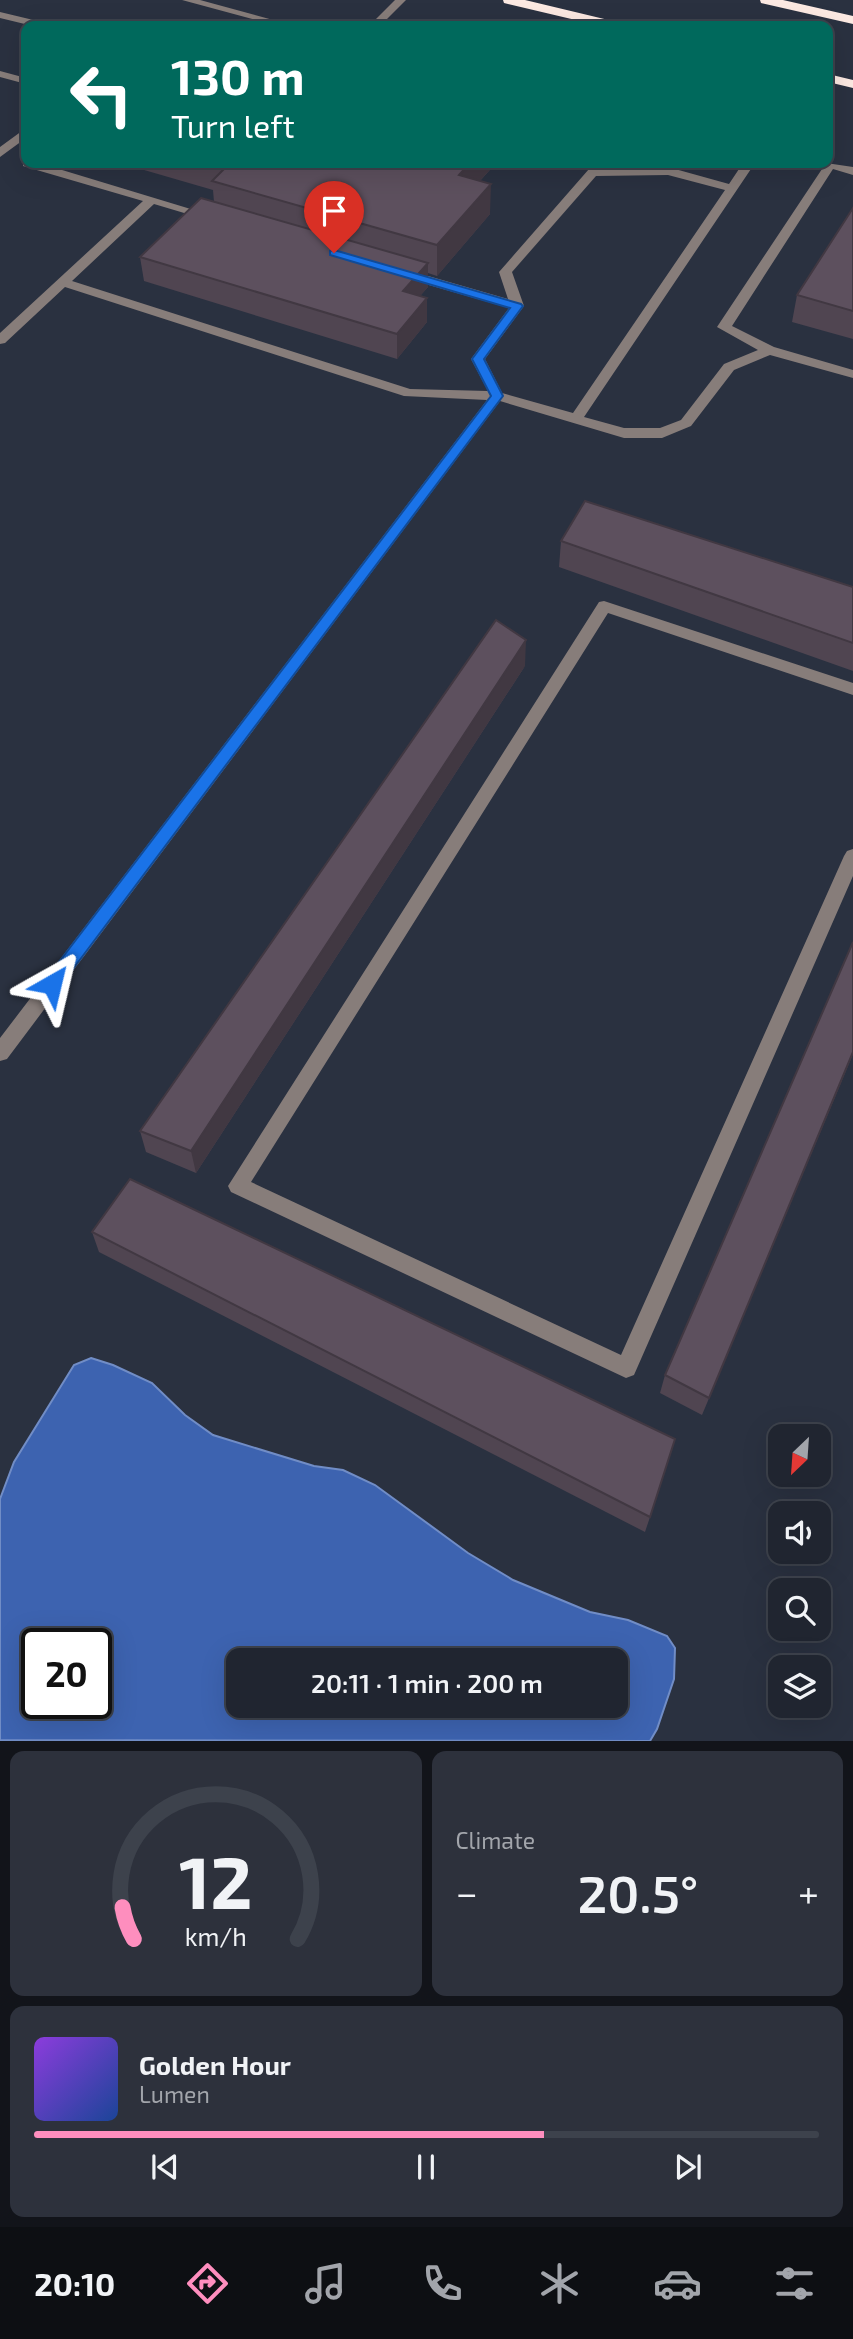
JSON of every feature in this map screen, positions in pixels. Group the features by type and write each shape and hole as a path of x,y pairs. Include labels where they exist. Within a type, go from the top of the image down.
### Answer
{"highway":[{"path":"509,0 595,21"},
{"path":"766,0 853,20"},
{"path":"833,79 853,84"}],"lane":[{"path":"187,0 270,21"},
{"path":"379,21 401,0"},
{"path":"0,15 25,21"},
{"path":"0,74 21,80"},
{"path":"0,154 21,136"},
{"path":"0,154 21,161"},
{"path":"833,166 853,171"},
{"path":"43,168 230,222"},
{"path":"517,306 505,272 593,172 655,168"},
{"path":"674,168 732,188"},
{"path":"576,419 746,168"},
{"path":"828,168 724,327 769,350 853,374"},
{"path":"0,340 152,200"},
{"path":"387,268 517,306"},
{"path":"63,282 409,393 497,396 624,433 662,433 686,422 729,367 769,350"},
{"path":"497,396 478,359 517,306"},
{"path":"0,1053 497,396"},
{"path":"853,689 604,606 238,1186 626,1368 853,856"}],"water":[{"path":"91,1358 113,1365 152,1383 185,1415 213,1435 314,1466 343,1470 375,1485 468,1553 513,1580 590,1612 628,1620 667,1636 675,1648 674,1679 657,1729 650,1741 0,1740 0,1499 14,1462 74,1365"}],"building":[{"path":"225,168 465,168 459,175 491,184 437,245 212,181"},
{"path":"201,198 428,263 403,291 427,298 397,334 140,257"},
{"path":"853,208 853,311 797,295"},
{"path":"585,501 853,587 853,643 561,541"},
{"path":"496,620 526,640 191,1151 140,1131"},
{"path":"853,942 853,1052 709,1398 665,1375"},
{"path":"130,1179 675,1439 650,1517 92,1232"}],"route":[{"path":"52,984 497,396 478,359 517,306 334,253"}]}
